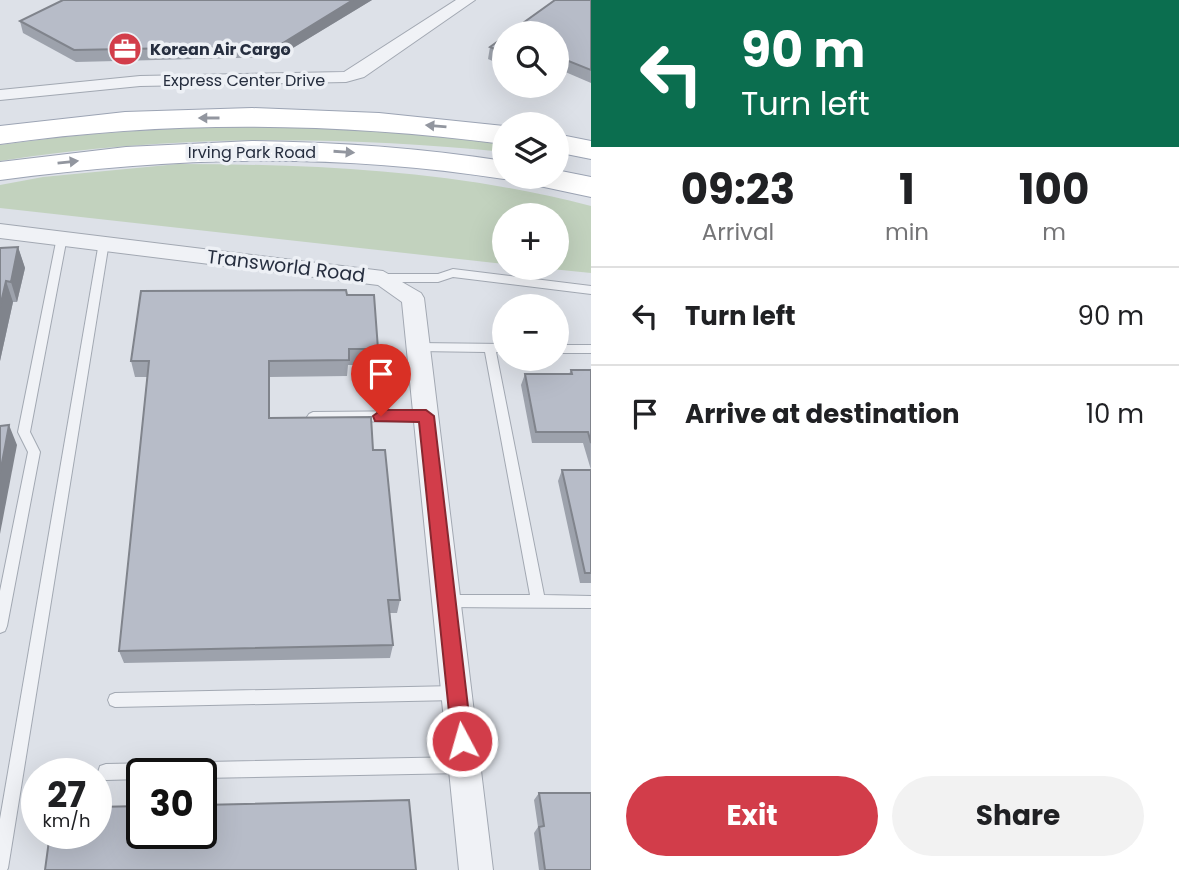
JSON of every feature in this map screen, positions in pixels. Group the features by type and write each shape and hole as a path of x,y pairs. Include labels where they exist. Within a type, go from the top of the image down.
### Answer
{"main road":[{"name":"Irving Park Road","path":"0,135 168,117 384,122 492,134"},
{"path":"569,146 591,150"},
{"name":"Irving Park Road","path":"0,171 150,154 230,150 321,151 391,156 492,169"},
{"path":"569,183 591,187"}],"street":[{"name":"Express Center Drive","path":"0,95 152,80 346,77 358,72 467,0"},
{"name":"Transworld Road","path":"0,230 383,278 413,298 476,870"}],"lane":[{"path":"0,626 34,452 24,432 62,237"},
{"path":"0,868 104,242"},
{"path":"383,278 438,278 453,273 591,290"},
{"path":"418,348 492,348"},
{"path":"569,349 591,349"},
{"path":"501,371 538,601"},
{"path":"313,417 426,416"},
{"path":"446,601 591,602"},
{"path":"115,699 457,693"},
{"path":"112,772 465,765"}],"green space":[{"path":"266,126 415,133 492,142 492,151 378,143 252,140 126,146 0,161 0,145 133,131"},
{"path":"178,164 334,168 438,177 489,185 492,189 512,189 591,206 591,273 569,271 569,203 492,203 492,263 0,208 0,185 43,177"}],"building":[{"path":"63,0 353,0 278,46 74,50 20,21"},
{"path":"555,0 591,0 591,70 569,61 569,21 526,21"},
{"path":"18,247 11,282 6,281 0,307 0,248"},
{"path":"346,290 347,295 374,295 378,349 349,349 349,360 269,361 269,418 371,417 373,450 385,450 400,600 388,600 393,645 119,651 149,361 131,361 141,291"},
{"path":"571,370 591,370 591,443 588,432 536,432 525,374 572,374"},
{"path":"9,425 5,447 0,473 0,426"},
{"path":"562,470 591,470 591,573 585,573"},
{"path":"539,793 591,793 591,870 545,870 539,827 544,826"},
{"path":"409,800 416,870 45,870 48,849 112,849 112,807 126,806 126,849 217,849 217,805"}],"place":[{"name":"Korean Air Cargo","path":"125,49"}],"route":[{"path":"381,416 426,416 462,741"}]}
